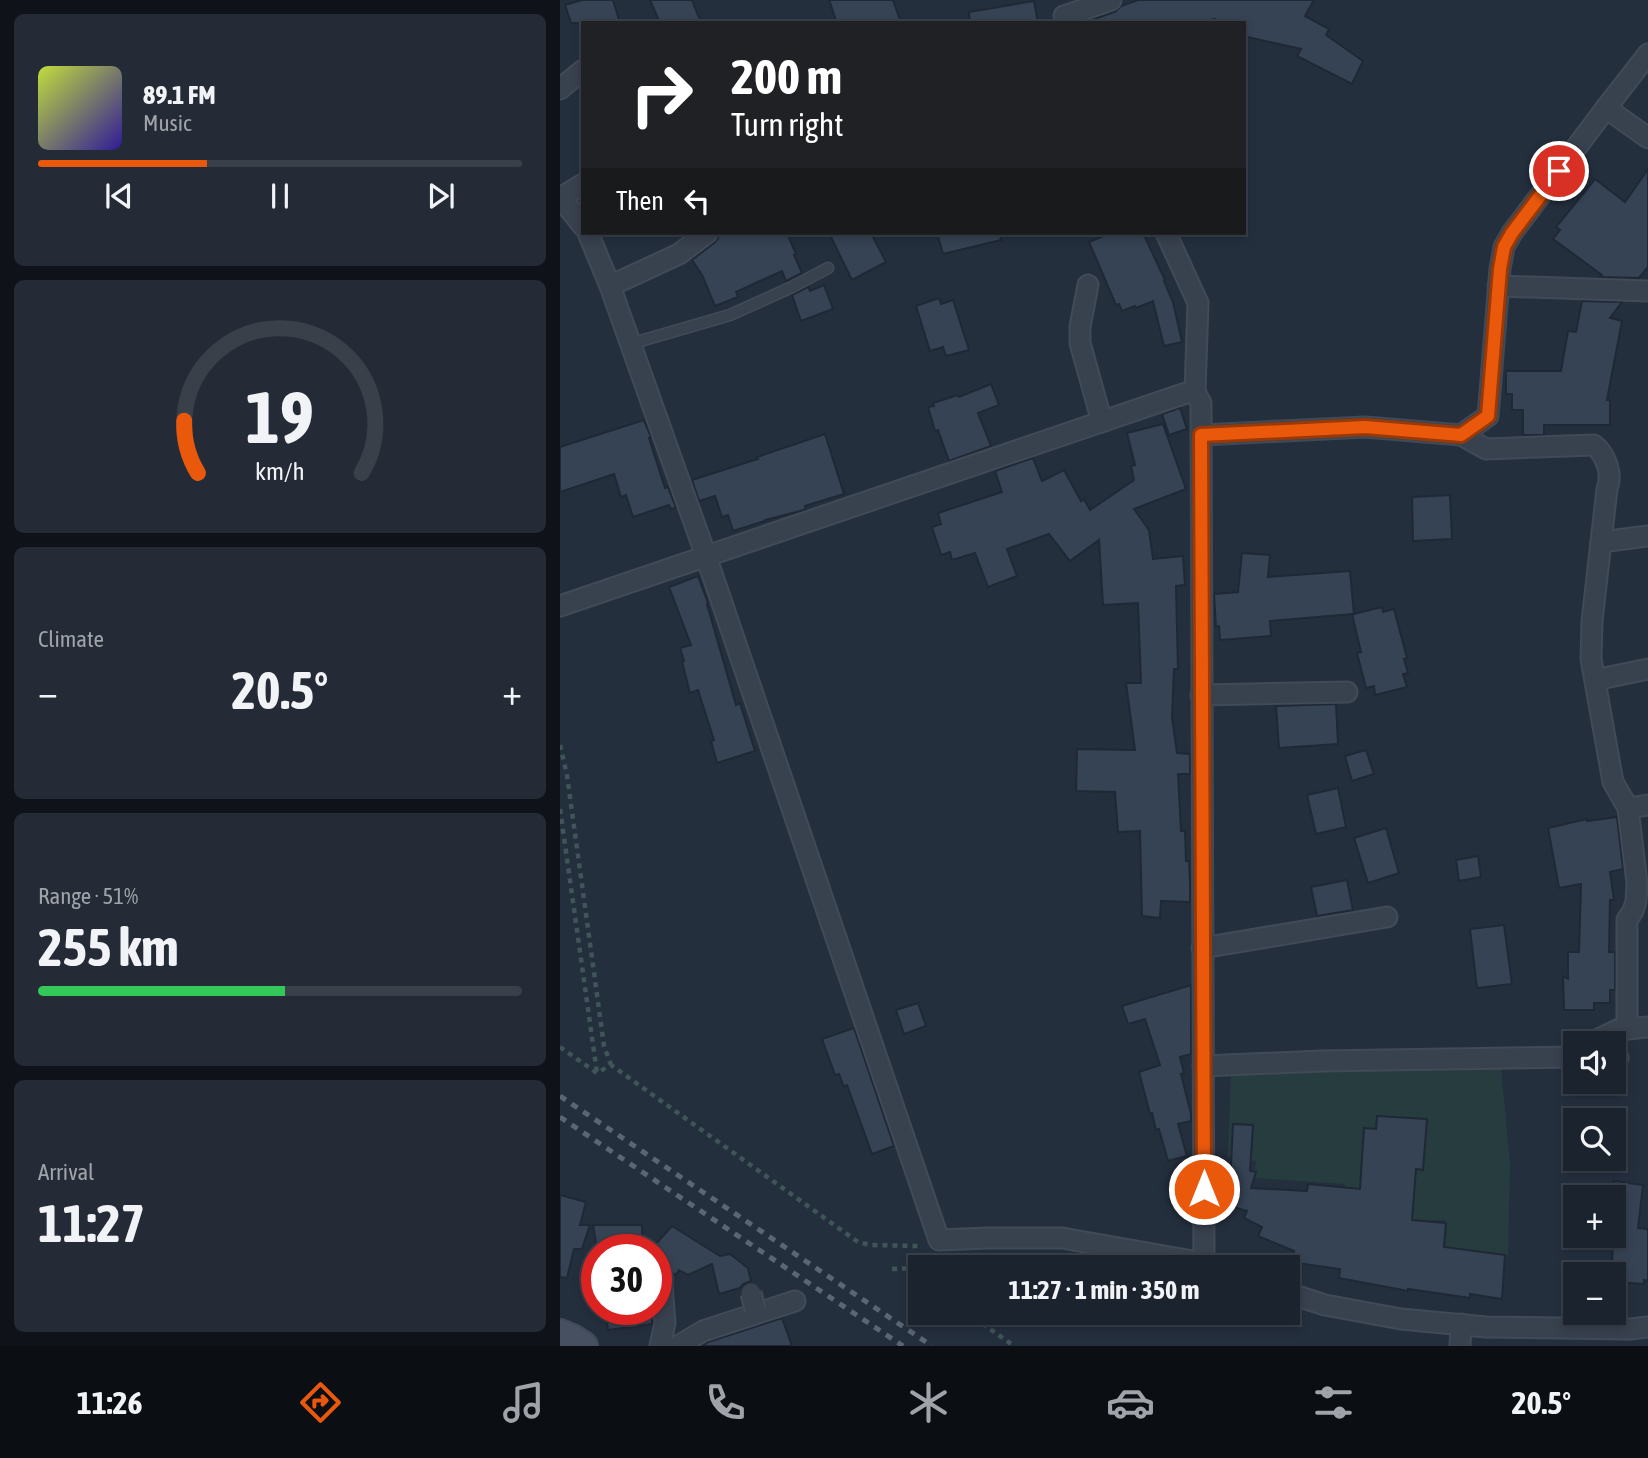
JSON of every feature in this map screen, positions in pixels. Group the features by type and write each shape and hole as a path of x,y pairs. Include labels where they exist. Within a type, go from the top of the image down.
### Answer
{"street":[{"path":"1063,13 1111,0"},
{"path":"1461,435 1488,416 1498,286 1504,247 1605,108 1648,54"},
{"path":"560,89 581,72"},
{"path":"1605,108 1648,138"},
{"path":"581,185 560,198 581,224"},
{"path":"589,235 610,286 706,556 939,1240 1062,1238 1155,1255"},
{"path":"610,286 679,254 705,235"},
{"path":"1167,235 1198,303 1195,392 1201,403 1203,1066 1210,1255"},
{"path":"1088,285 1080,327 1080,343 1102,422"},
{"path":"1498,286 1648,291"},
{"path":"560,606 1195,392"},
{"path":"1201,435 1365,427 1461,435 1486,449 1594,445 1602,452 1611,481 1607,489 1592,621 1591,659 1613,782 1628,808 1637,883 1636,901 1628,920 1627,1029"},
{"path":"1601,542 1648,536"},
{"path":"1595,680 1648,669"},
{"path":"1201,695 1346,692"},
{"path":"1628,808 1648,805"},
{"path":"1202,948 1387,917"},
{"path":"1615,1031 1648,1027"},
{"path":"1203,1066 1563,1055"},
{"path":"1300,1297 1325,1305 1401,1319 1486,1327 1648,1327"},
{"path":"678,1346 754,1305 795,1301"},
{"path":"1460,1346 1461,1324"},
{"path":"660,1346 665,1325"},
{"path":"560,1334 583,1346"}],"lane":[{"path":"630,344 730,315 828,268"}],"path":[{"path":"560,745 567,775 604,1045 611,1065 858,1242 881,1246 917,1246 939,1240"},
{"path":"560,809 597,1073"},
{"path":"560,1047 597,1073"},
{"path":"597,1073 611,1065"},
{"path":"892,1269 908,1267"},
{"path":"984,1325 1014,1346"}],"green space":[{"path":"1501,1067 1510,1164 1508,1255 1443,1249 1445,1220 1409,1222 1341,1209 1345,1184 1254,1178 1256,1161 1228,1157 1231,1070"}],"building":[{"path":"582,0 613,0 619,21 571,23 565,5"},
{"path":"650,0 692,0 700,21 659,21"},
{"path":"829,0 893,0 900,21 836,21"},
{"path":"1138,0 1314,0 1305,16 1329,29 1326,35 1363,61 1352,84 1297,56 1301,49 1247,37 1246,21 1088,21 1115,12 1121,6"},
{"path":"1034,1 1038,21 970,21 969,12"},
{"path":"1648,169 1648,267 1639,278 1600,277 1602,275 1553,239 1560,230 1556,227 1595,179 1625,202"},
{"path":"719,235 788,235 802,273 786,281 782,271 736,292 738,297 715,306 702,275 692,260"},
{"path":"830,235 872,235 886,262 852,280"},
{"path":"938,235 1000,235 1001,240 943,254"},
{"path":"1106,235 1144,235 1173,302 1182,342 1164,346 1153,301 1122,311 1119,304 1116,305 1089,242"},
{"path":"824,285 833,309 801,321 792,295 808,287 810,291"},
{"path":"939,298 941,304 953,300 969,350 946,356 943,347 930,351 916,306"},
{"path":"1582,301 1622,302 1610,318 1622,321 1607,400 1610,400 1610,425 1544,425 1544,435 1523,435 1523,410 1512,410 1512,394 1506,394 1506,371 1561,371 1568,331 1576,332"},
{"path":"991,384 999,405 978,413 991,446 949,461 938,430 935,431 928,407"},
{"path":"1180,408 1187,429 1169,435 1162,414"},
{"path":"644,420 665,488 668,487 676,508 671,509 669,505 633,517 626,495 621,497 614,474 560,492 560,447"},
{"path":"1163,424 1186,489 1134,509 1149,530 1153,559 1183,556 1185,585 1176,586 1178,669 1174,669 1172,717 1177,753 1190,754 1190,774 1178,774 1181,831 1185,831 1186,861 1189,861 1190,902 1161,901 1160,918 1142,916 1140,831 1118,832 1115,792 1076,791 1077,749 1135,750 1126,683 1141,683 1138,603 1103,605 1099,540 1070,561 1049,534 1007,549 1017,576 988,587 975,553 952,560 950,552 941,555 932,527 941,524 938,513 1002,492 995,471 1033,458 1042,481 1064,470 1081,501 1084,499 1090,510 1134,480 1131,466 1135,465 1127,433"},
{"path":"825,434 844,494 805,506 804,510 733,531 728,515 722,517 715,496 699,501 692,480"},
{"path":"1450,495 1452,539 1413,541 1412,497"},
{"path":"1242,553 1270,555 1268,577 1350,571 1354,614 1382,607 1383,612 1394,609 1407,658 1404,659 1408,673 1403,674 1407,687 1375,695 1374,686 1366,688 1357,653 1361,652 1352,614 1270,621 1271,636 1220,640 1219,626 1216,627 1214,594 1238,592"},
{"path":"698,576 736,705 740,703 755,751 717,763 711,741 714,740 698,690 690,693 680,648 691,645 669,587"},
{"path":"1336,704 1338,744 1279,748 1276,706"},
{"path":"1366,750 1374,774 1352,781 1345,756"},
{"path":"1338,788 1346,827 1316,834 1307,795"},
{"path":"1617,817 1623,869 1610,872 1614,900 1610,900 1609,952 1615,952 1615,990 1610,990 1610,1003 1594,1003 1594,1010 1564,1010 1563,976 1568,979 1568,952 1579,952 1581,884 1559,888 1548,828 1587,819"},
{"path":"1386,828 1399,873 1368,883 1354,838"},
{"path":"1478,856 1481,877 1459,881 1456,860"},
{"path":"1347,880 1353,910 1317,916 1311,887"},
{"path":"1504,925 1512,984 1477,988 1470,929"},
{"path":"1191,985 1191,1054 1180,1057 1191,1121 1178,1124 1187,1156 1168,1161 1159,1129 1156,1130 1152,1113 1150,1114 1139,1072 1160,1065 1145,1019 1128,1024 1122,1006"},
{"path":"918,1003 926,1026 904,1034 896,1010"},
{"path":"854,1028 894,1146 872,1154 847,1085 844,1087 839,1074 835,1075 822,1039"},
{"path":"1377,1116 1427,1119 1423,1170 1416,1169 1412,1220 1446,1223 1444,1247 1505,1255 1502,1299 1470,1294 1470,1298 1408,1291 1339,1278 1340,1269 1300,1263 1300,1255 1293,1255 1294,1251 1258,1236 1262,1227 1244,1218 1247,1211 1229,1206 1233,1124 1253,1125 1250,1171 1256,1172 1251,1188 1307,1191 1308,1184 1360,1189 1364,1128 1376,1129"},
{"path":"1614,1181 1643,1185 1638,1228 1648,1229 1648,1281 1644,1280 1644,1284 1626,1283 1626,1262 1612,1262 1613,1248 1626,1248 1626,1185 1614,1185"},
{"path":"560,1195 586,1202 580,1225 590,1225 587,1234 581,1234 581,1249 574,1249 567,1278 560,1277"},
{"path":"593,1225 642,1225 642,1234 594,1234"},
{"path":"672,1226 720,1256 730,1254 748,1268 751,1281 740,1288 719,1294 712,1264 688,1275 679,1270 676,1275 672,1272 672,1234 665,1234"},
{"path":"782,1318 792,1346 702,1346 708,1342"},
{"path":"607,1325 645,1325 608,1330"}],"railway":[{"path":"560,1096 932,1346"},
{"path":"560,1117 903,1346"}],"route":[{"path":"1204,1189 1201,435 1365,427 1461,435 1488,416 1504,247 1559,171"}]}
